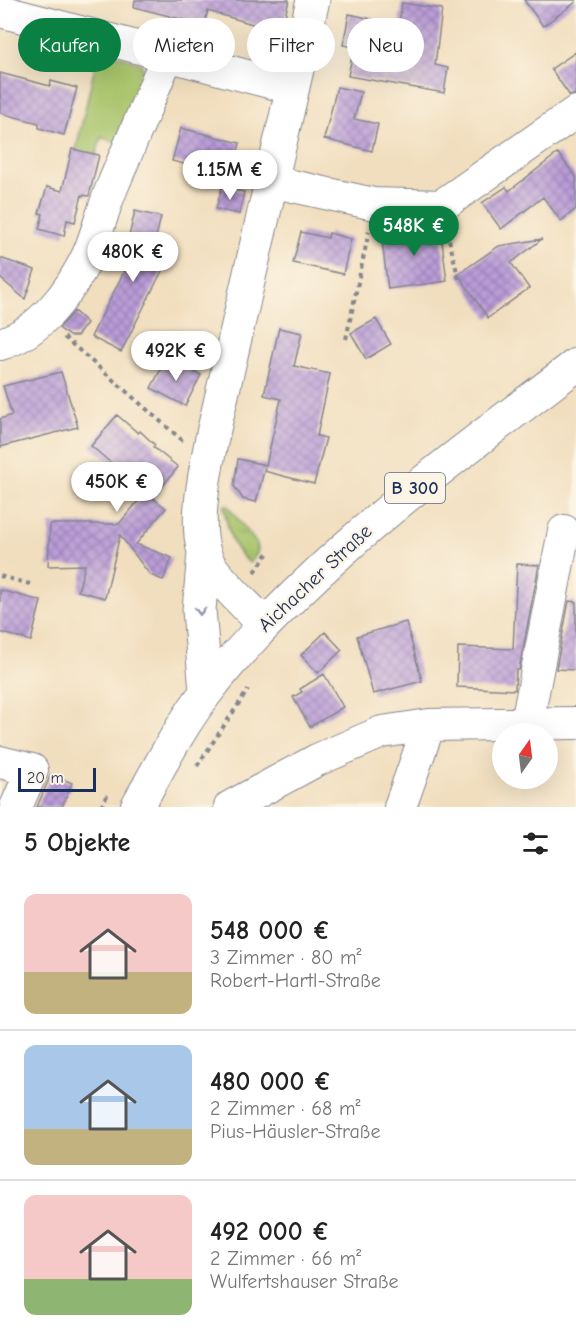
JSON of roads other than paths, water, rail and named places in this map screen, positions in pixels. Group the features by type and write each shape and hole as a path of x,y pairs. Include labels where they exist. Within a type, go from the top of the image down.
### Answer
{"main road":[{"path":"206,692 199,610 204,553 201,507 207,462 313,0"},
{"name":"Aichacher Straße","path":"137,807 206,692 264,624 343,549 412,490 576,364"},
{"path":"204,553 212,569 264,624"}],"street":[{"path":"0,11 133,45"},
{"path":"0,344 13,340 43,319 70,288 88,254 108,197 160,72"},
{"path":"234,72 292,88"},
{"path":"270,181 374,204 441,206 576,112"},
{"path":"528,723 564,531"},
{"path":"230,807 317,760 369,736 429,724 492,723"},
{"path":"558,723 576,723"},
{"path":"400,807 429,724"},
{"path":"0,762 32,770 16,807"}]}
